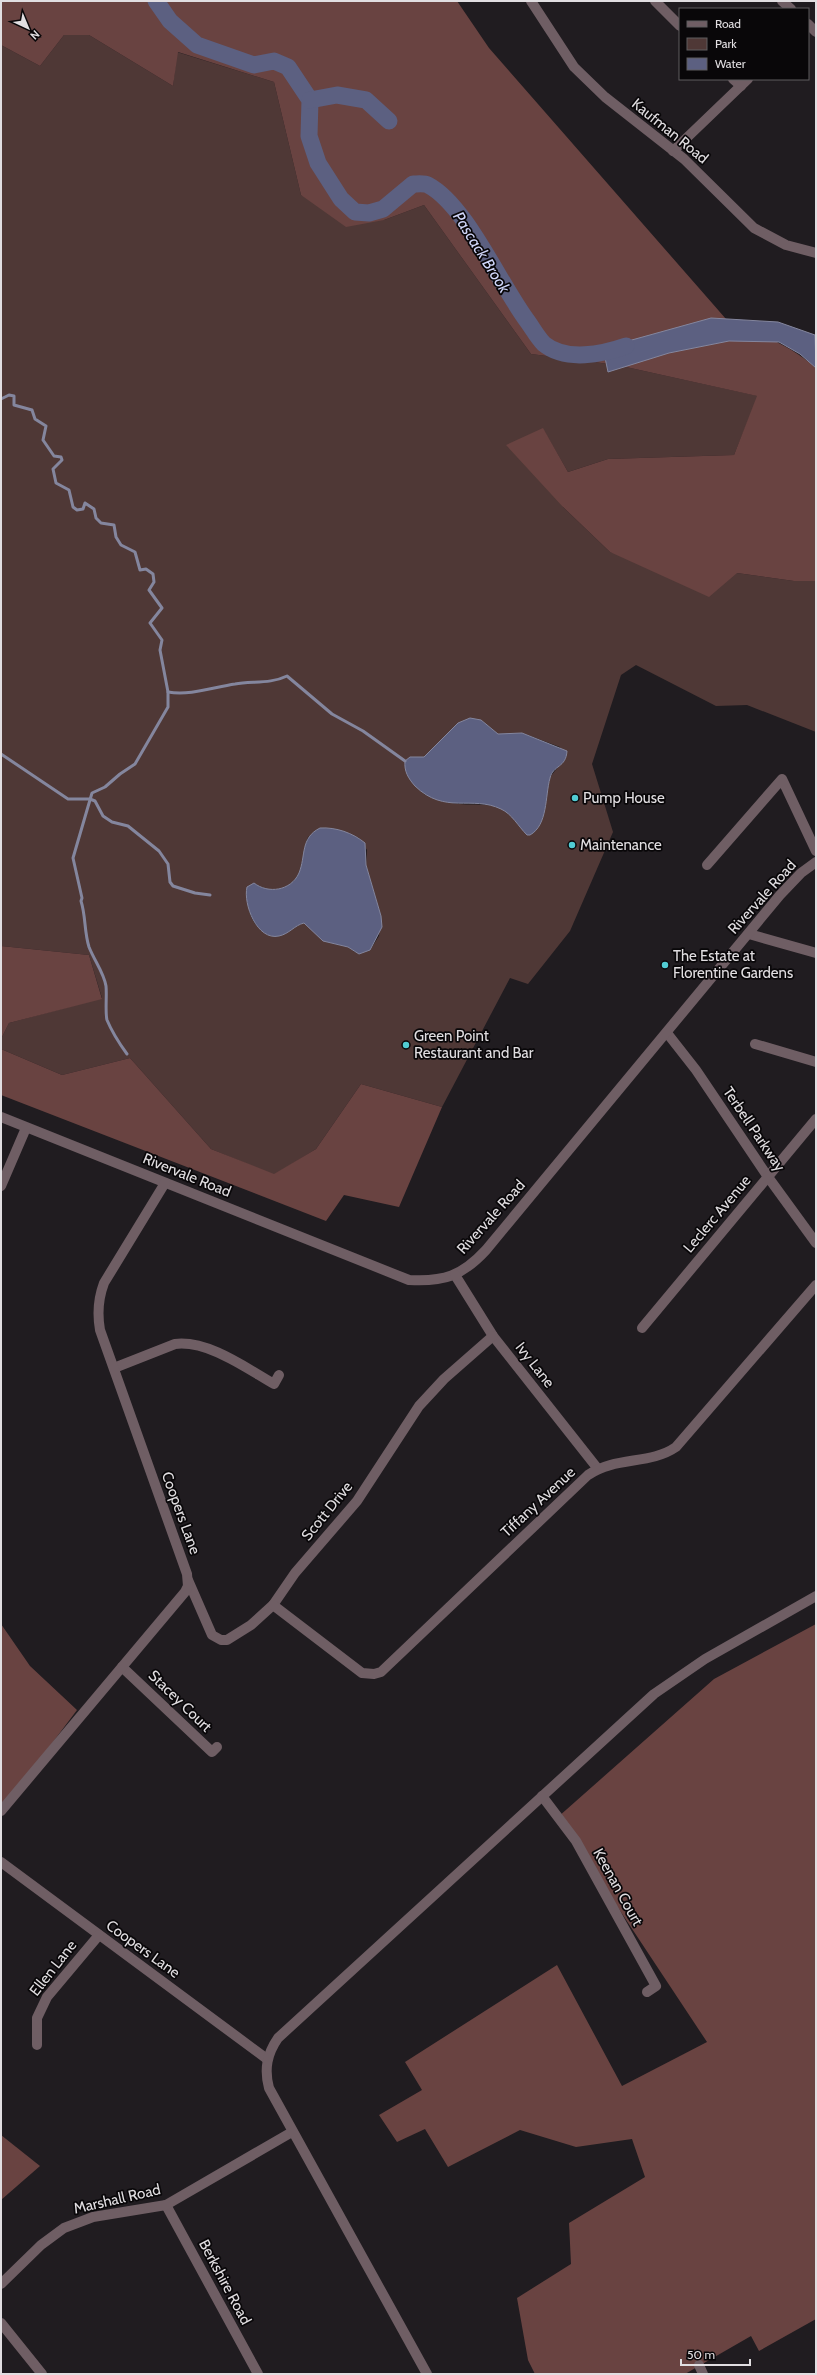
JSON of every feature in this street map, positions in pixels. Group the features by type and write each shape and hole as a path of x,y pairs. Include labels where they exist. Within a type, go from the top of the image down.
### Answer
{"street":[{"path":"654,1 679,25"},
{"path":"782,1 790,8"},
{"name":"Kaufman Road","path":"535,3 560,48 589,82 673,151 754,228 786,245 816,253"},
{"path":"673,151 737,83"},
{"path":"707,865 782,779 816,850"},
{"name":"Rivervale Road","path":"1,1117 409,1280 430,1281 455,1275 478,1258 486,1250 792,882 816,862"},
{"path":"749,934 816,953"},
{"name":"Terbell Parkway","path":"666,1033 696,1070 768,1177 816,1243"},
{"path":"755,1044 816,1062"},
{"name":"Leclerc Avenue","path":"642,1328 816,1119"},
{"path":"1,1186 26,1128"},
{"name":"Coopers Lane","path":"165,1183 109,1273 100,1295 98,1313 100,1330 188,1580"},
{"name":"Ivy Lane","path":"455,1275 493,1336 598,1468"},
{"name":"Tiffany Avenue","path":"273,1605 362,1673 374,1674 381,1672 598,1468 611,1463 662,1454 676,1447 816,1285"},
{"name":"Scott Drive","path":"188,1580 212,1635 221,1640 227,1640 252,1625 273,1605 295,1573 356,1501 422,1403 444,1379 493,1336"},
{"path":"114,1368 175,1344 186,1343 207,1347 274,1384 279,1375"},
{"path":"1,1811 185,1592 188,1580"},
{"path":"427,2374 269,2088 266,2079 267,2059 278,2038 639,1707 679,1676 705,1659 816,1596"},
{"name":"Stacey Court","path":"122,1667 212,1752 217,1747"},
{"name":"Keenan Court","path":"542,1796 576,1841 656,1986 647,1992"},
{"name":"Coopers Lane","path":"1,1862 267,2059"},
{"name":"Ellen Lane","path":"37,2045 37,2018 47,1997 99,1935"},
{"name":"Marshall Road","path":"1,2284 41,2244 64,2228 93,2217 166,2205 292,2132"},
{"name":"Berkshire Road","path":"166,2205 258,2374"},
{"path":"1,2323 42,2374"}],"green space":[{"path":"64,35 89,35 173,86 177,52 274,82 301,195 384,220 424,205 531,354 617,365 758,396 734,455 608,459 568,472 543,429 563,507 610,552 737,573 794,581 816,581 816,732 747,705 716,706 636,665 621,675 592,764 613,832 570,931 528,984 510,978 442,1107 361,1084 316,1149 274,1175 211,1149 130,1058 62,1075 1,1049 1,1039 9,1023 102,998 89,955 1,946 1,45 40,66","holes":["481,720 498,734 522,733 560,747 559,766 550,777 542,818 527,834 511,815 500,808 487,805 451,803 424,794 410,757 424,757","329,828 359,838 367,850 366,865 381,916 379,936 370,950 355,952 348,947 327,942 304,923 283,935 268,935 259,928 252,918 249,907 254,883 266,889 279,889 291,884 299,873 308,837"]}],"shaded area":[{"path":"1,1 457,1 489,48 726,319 785,346 816,368 816,581 794,581 737,573 709,597 610,552 563,507 506,445 543,428 568,472 608,459 734,455 757,396 617,365 531,354 424,205 384,220 346,227 301,195 274,82 178,52 173,86 89,35 64,35 40,66 1,45"},
{"path":"1,946 89,955 102,999 9,1023 1,1039"},
{"path":"1,1049 62,1075 130,1058 211,1149 274,1174 316,1149 361,1084 442,1107 399,1207 344,1195 326,1221 1,1095"},
{"path":"1,1624 30,1666 77,1710 1,1811"},
{"path":"816,1624 816,2319 759,2351 751,2336 685,2374 535,2374 528,2360 517,2298 571,2264 569,2223 645,2177 632,2139 576,2147 520,2130 448,2167 425,2129 397,2142 379,2115 422,2090 405,2062 557,1965 622,2086 707,2042 558,1817 714,1679"},
{"path":"1,2135 40,2166 1,2200"}],"water":[{"path":"711,318 778,322 815,335 816,368 800,354 779,342 729,341 669,353 608,372 603,348"},
{"path":"470,718 481,720 498,734 522,733 567,751 564,761 554,771 550,778 545,810 540,824 530,835 527,835 512,817 501,809 490,805 437,800 426,795 415,786 408,777 405,768 405,761 410,757 424,757 458,723"},
{"path":"320,828 344,831 365,843 366,865 381,916 382,927 370,950 359,954 348,947 323,941 304,923 279,936 271,936 264,933 253,920 247,903 247,887 254,883 266,889 279,889 291,884 299,873 306,842 314,832"}],"waterway":[{"name":"Pascack Brook","path":"156,1 170,21 197,45 254,65 274,61 288,67 310,100 309,136 318,163 341,199 355,212 369,213 383,209 413,184 428,185 442,195 469,227 517,306 544,344 553,350 574,355 596,354 626,346"},
{"path":"310,100 337,95 366,100 389,121"},
{"path":"1,399 9,395 14,396 14,405 32,410 35,419 46,426 43,440 54,456 61,457 62,460 53,469 56,483 69,490 73,507 77,510 83,509 85,503 94,509 96,518 101,523 114,525 116,537 121,545 135,552 140,570 146,569 153,574 154,582 149,590 162,608 150,623 162,640 160,650 168,692 168,707 135,764 105,787 92,793 73,858 82,898 81,901 87,941 106,986 107,1020 127,1054"},
{"path":"168,692 193,692 241,683 281,679 287,676 332,714 363,731 405,761"},
{"path":"1,754 68,799 90,799 95,801 103,816 112,822 128,826 159,851 168,864 170,882 173,886 195,893 210,895"}],"place":[{"name":"Pump House","path":"575,798"},
{"name":"Maintenance","path":"572,845"},
{"name":"The Estate at Florentine Gardens","path":"665,965"},
{"name":"Green Point Restaurant and Bar","path":"406,1045"}]}
